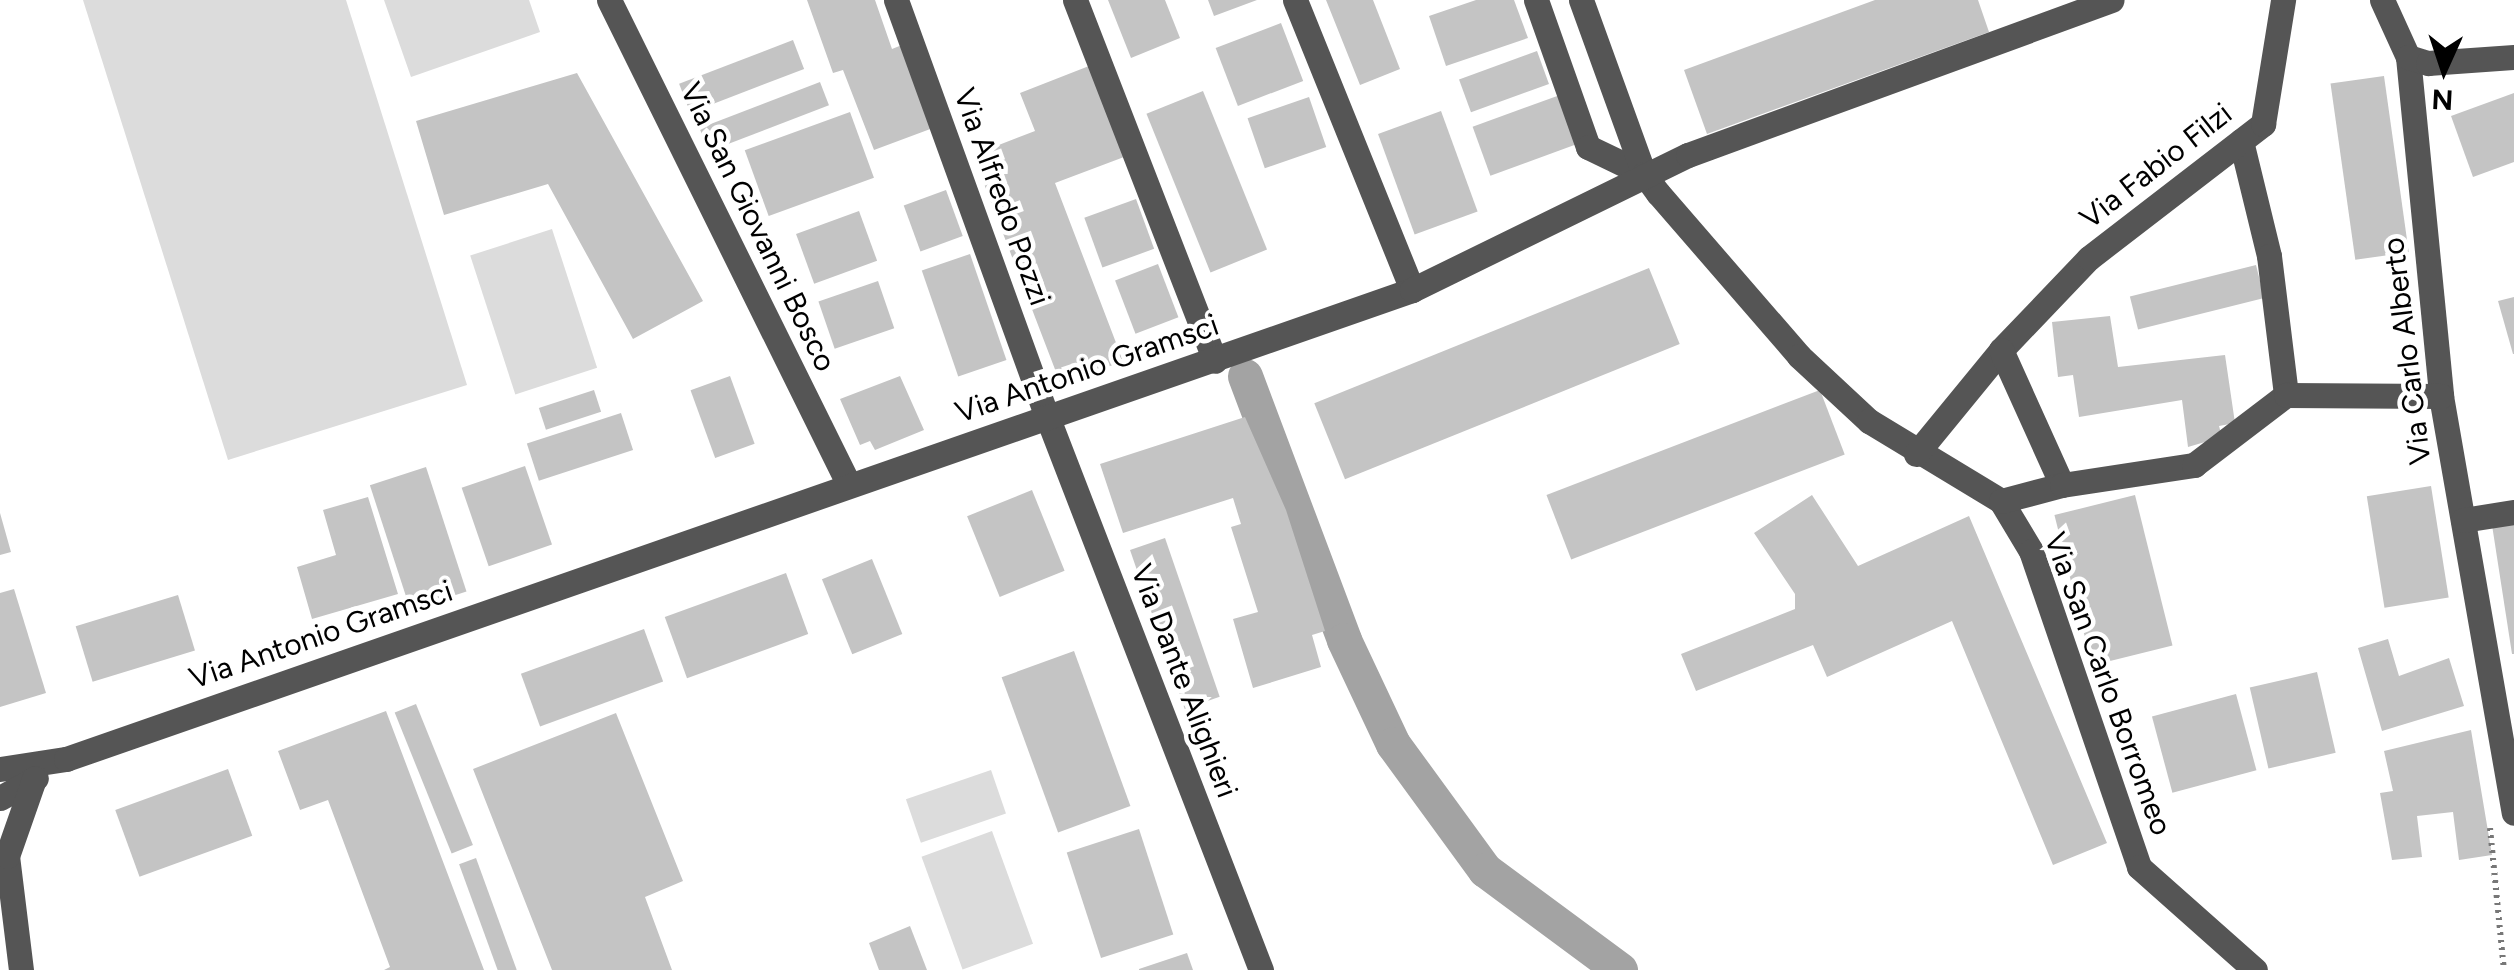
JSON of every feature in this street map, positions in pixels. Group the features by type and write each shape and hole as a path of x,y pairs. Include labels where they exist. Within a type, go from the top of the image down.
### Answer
{"street":[{"name":"Via San Giovanni Bosco","path":"609,0 848,483"},
{"name":"Via Alfredo Pozzi","path":"896,0 1047,416"},
{"path":"1074,0 1215,361"},
{"path":"1296,0 1412,290"},
{"path":"1536,0 1588,147 1644,174"},
{"path":"1582,0 1644,174 1798,356 1916,454 2002,501 2062,484 2194,465 2286,395 2441,396"},
{"name":"Via Antonio Gramsci","path":"0,769 66,759 848,483 1215,361 1412,290 1644,174 2112,0"},
{"name":"Via Fabio Filzi","path":"1916,454 2002,350 2089,258 2263,124 2283,0"},
{"name":"Via Carlo Alberto","path":"2382,0 2408,57 2441,396 2511,778 2514,814"},
{"path":"2408,57 2428,62 2514,57"},
{"path":"2242,141 2269,256 2286,395"},
{"path":"2002,350 2062,484"},
{"name":"Via Dante Alighieri","path":"1047,416 1261,970"},
{"name":"Via San Carlo Borromeo","path":"2002,501 2031,551 2139,866 2255,970"},
{"path":"2463,520 2514,512"},
{"name":"Via Antonio Gramsci","path":"0,798 66,759"},
{"path":"21,970 4,867 15,822 34,779"},
{"path":"0,960 6,970"}],"shaded area":[{"path":"83,0 346,0 467,385 228,460"},
{"path":"384,0 529,0 540,32 411,77"},
{"path":"552,229 597,368 515,394 470,256"},
{"path":"991,770 1006,813 921,843 906,799"},
{"path":"992,831 1033,944 963,969 922,857"}],"building":[{"path":"807,0 875,0 892,49 902,45 933,128 874,150 843,70 833,73"},
{"path":"1108,0 1165,0 1180,38 1131,58"},
{"path":"1208,0 1257,0 1214,16"},
{"path":"1326,0 1373,0 1400,69 1360,85"},
{"path":"1476,0 1514,0 1528,38 1446,66 1429,16"},
{"path":"1875,0 1978,0 1989,32 1707,134 1684,70"},
{"path":"1281,23 1303,81 1238,106 1216,48"},
{"path":"793,40 804,69 690,113 679,84"},
{"path":"1537,51 1549,84 1471,112 1459,79"},
{"path":"1089,66 1124,157 1055,183 1123,361 1061,385 973,155 1035,131 1020,93"},
{"path":"577,73 703,301 633,339 548,184 444,215 416,121"},
{"path":"2384,76 2409,252 2355,260 2331,84"},
{"path":"820,82 829,105 709,152 700,128"},
{"path":"1203,91 1267,250 1210,272 1146,114"},
{"path":"2514,93 2514,162 2473,177 2451,116"},
{"path":"1560,95 1578,144 1490,176 1473,127"},
{"path":"1309,97 1326,147 1265,168 1248,118"},
{"path":"1441,111 1478,212 1415,234 1378,134"},
{"path":"850,112 874,178 769,216 745,150"},
{"path":"946,190 963,236 920,251 904,205"},
{"path":"1136,199 1154,249 1102,268 1084,218"},
{"path":"859,211 877,261 814,284 796,234"},
{"path":"970,254 1006,360 958,377 922,271"},
{"path":"1158,264 1178,317 1135,334 1115,280"},
{"path":"2256,265 2264,298 2138,329 2130,296"},
{"path":"1649,268 1680,344 1345,479 1314,403"},
{"path":"878,281 894,328 835,349 818,302"},
{"path":"2514,297 2514,354 2513,354 2498,301"},
{"path":"2110,316 2118,367 2225,355 2235,423 2219,426 2222,437 2188,447 2182,400 2079,417 2073,375 2058,377 2052,322"},
{"path":"730,376 755,444 715,458 691,390"},
{"path":"900,376 924,430 875,450 870,441 860,445 840,399"},
{"path":"594,390 601,412 546,430 539,408"},
{"path":"1820,390 1845,454 1571,559 1546,495"},
{"path":"621,413 633,450 539,481 527,444"},
{"path":"1245,417 1286,510 1325,631 1312,635 1321,667 1253,688 1233,619 1258,612 1231,527 1241,524 1233,498 1123,533 1100,464"},
{"path":"525,466 552,544 489,566 462,488"},
{"path":"426,467 466,592 410,610 370,485"},
{"path":"2431,486 2449,598 2384,608 2367,496"},
{"path":"1032,490 1065,571 1000,597 967,516"},
{"path":"1812,495 1858,566 1969,516 2107,843 2053,865 1952,621 1827,677 1813,645 1696,691 1681,654 1795,609 1795,594 1754,533"},
{"path":"2135,495 2172,645 2092,665 2054,515"},
{"path":"368,497 398,594 312,619 297,567 336,555 323,510"},
{"path":"0,513 11,552 0,555"},
{"path":"2514,521 2514,654 2512,654 2492,525"},
{"path":"1165,538 1220,697 1185,709 1130,550"},
{"path":"872,559 902,634 852,654 822,579"},
{"path":"786,573 808,634 687,678 665,617"},
{"path":"14,589 46,693 0,707 0,593"},
{"path":"178,595 195,650 93,682 76,626"},
{"path":"644,629 663,682 540,726 521,674"},
{"path":"2388,639 2399,676 2449,658 2464,706 2382,731 2358,648"},
{"path":"1074,651 1130,806 1058,832 1002,677"},
{"path":"2317,672 2336,753 2268,768 2250,688"},
{"path":"2236,694 2256,770 2172,793 2152,717"},
{"path":"416,704 473,845 452,854 395,713"},
{"path":"386,711 484,970 384,970 390,967 328,800 300,810 278,751"},
{"path":"616,713 683,881 645,897 672,970 552,970 473,769"},
{"path":"2471,730 2492,855 2459,860 2453,812 2417,816 2422,857 2392,860 2380,793 2393,791 2384,751"},
{"path":"228,769 252,836 140,877 115,810"},
{"path":"1139,829 1173,935 1101,958 1067,852"},
{"path":"476,858 517,970 498,970 459,864"},
{"path":"910,926 927,970 879,970 869,943"},
{"path":"1187,953 1193,970 1139,970 1139,969"}],"waterway":[{"path":"1245,376 1344,640 1393,744 1485,870 1620,970"}]}
